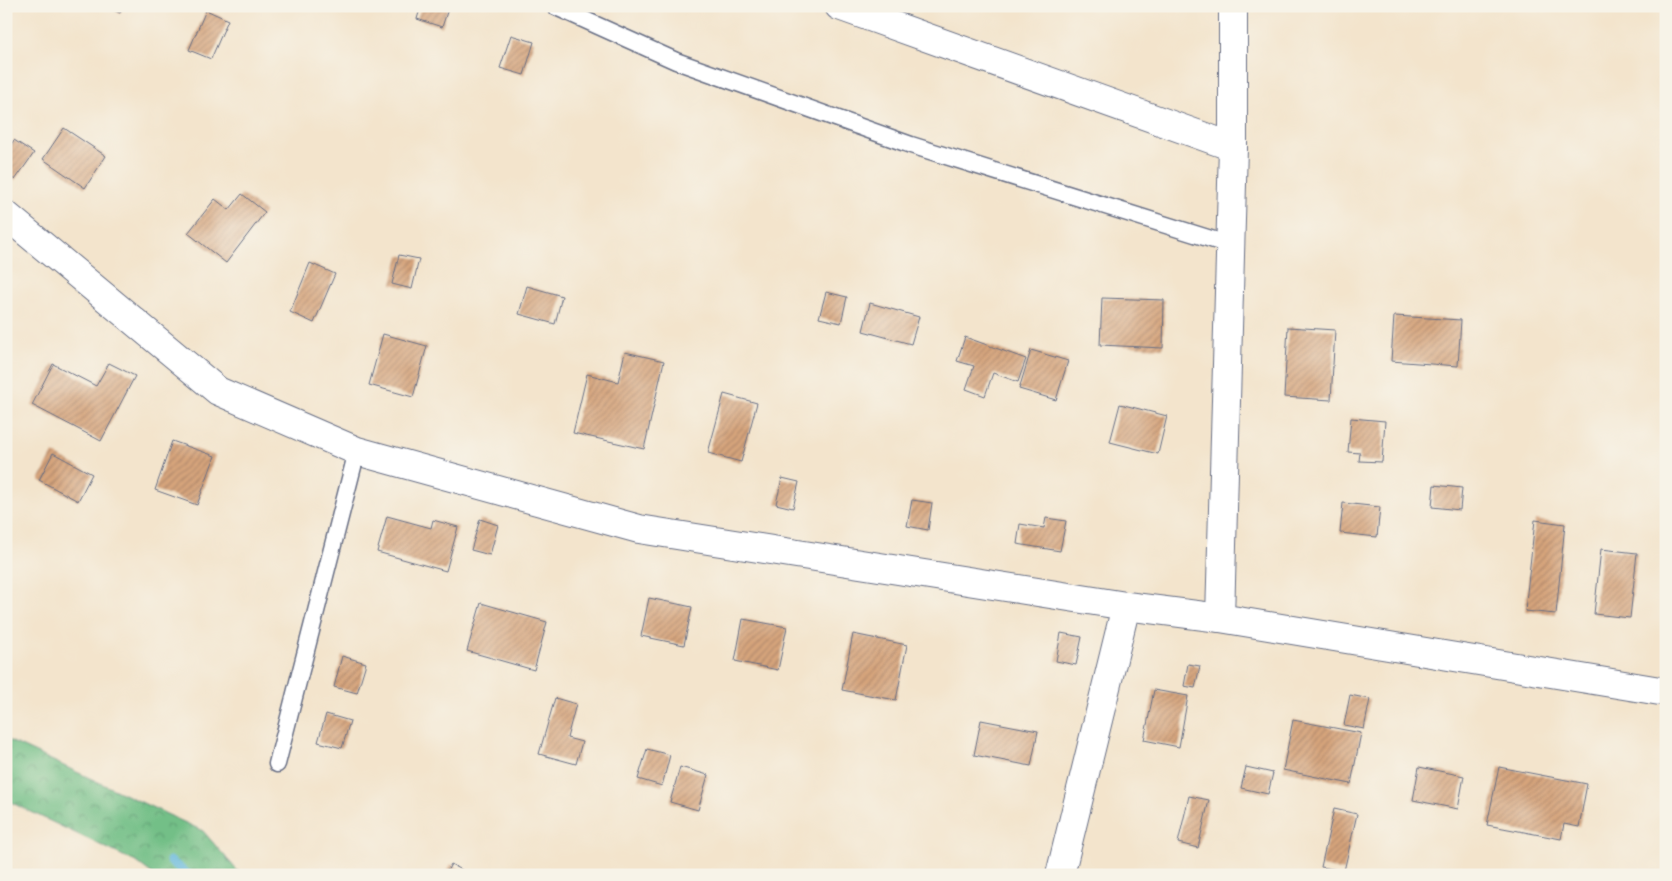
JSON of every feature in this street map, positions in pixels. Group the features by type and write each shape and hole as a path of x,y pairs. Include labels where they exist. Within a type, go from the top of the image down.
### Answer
{"street":[{"path":"839,6 1233,147"},
{"path":"1220,618 1233,147 1233,6"},
{"path":"6,215 218,391 357,451 639,529 1126,606 1220,618 1666,692"},
{"path":"1060,875 1126,606"}],"lane":[{"path":"554,6 676,61 911,145 1230,245"},
{"path":"277,764 357,451"}],"green space":[{"path":"6,739 203,831 241,875 154,875 138,863 6,800"}],"building":[{"path":"105,6 123,6 120,13"},
{"path":"421,6 449,6 442,27 417,19"},
{"path":"206,10 228,20 211,59 189,50"},
{"path":"511,35 534,42 524,75 500,68"},
{"path":"64,128 106,156 85,188 43,159"},
{"path":"14,140 34,153 15,180 6,174 6,152"},
{"path":"242,194 265,212 226,263 188,233 215,199 229,210"},
{"path":"399,255 419,259 412,289 392,284"},
{"path":"310,263 335,274 314,323 290,312"},
{"path":"527,286 562,296 555,324 519,314"},
{"path":"826,292 847,297 841,323 819,318"},
{"path":"1102,298 1164,300 1163,348 1100,345"},
{"path":"870,303 919,317 911,344 863,331"},
{"path":"1394,316 1461,320 1458,366 1391,361"},
{"path":"1288,327 1335,330 1331,400 1284,397"},
{"path":"383,334 427,346 413,397 369,385"},
{"path":"965,337 1026,359 1018,382 993,373 985,396 966,389 974,366 957,361"},
{"path":"1031,350 1068,361 1056,400 1019,389"},
{"path":"625,352 664,361 644,449 573,433 587,374 618,382"},
{"path":"109,363 135,376 101,441 32,405 53,364 96,386"},
{"path":"724,394 757,403 741,462 708,453"},
{"path":"1120,404 1167,416 1158,454 1110,442"},
{"path":"1351,418 1385,421 1382,462 1359,461 1360,453 1348,452"},
{"path":"172,441 215,456 197,505 155,490"},
{"path":"53,453 92,474 78,501 39,480"},
{"path":"782,478 799,482 793,508 776,504"},
{"path":"1434,485 1462,488 1460,510 1432,507"},
{"path":"912,500 932,503 928,530 907,526"},
{"path":"1343,503 1380,507 1377,537 1340,533"},
{"path":"387,516 431,528 433,520 458,527 446,571 377,552"},
{"path":"1046,518 1066,521 1060,551 1017,544 1020,524 1044,528"},
{"path":"480,519 498,525 490,555 471,550"},
{"path":"1535,520 1565,524 1556,614 1525,611"},
{"path":"1601,549 1637,553 1630,618 1594,614"},
{"path":"649,598 692,607 684,645 641,636"},
{"path":"481,603 547,622 534,670 467,651"},
{"path":"743,619 787,627 778,670 735,661"},
{"path":"1061,633 1082,637 1076,665 1056,661"},
{"path":"853,634 907,645 896,700 842,690"},
{"path":"342,656 366,663 357,693 334,687"},
{"path":"1188,664 1200,666 1195,688 1184,686"},
{"path":"1154,690 1188,696 1179,747 1144,740"},
{"path":"1350,695 1370,699 1364,729 1344,725"},
{"path":"555,698 576,704 567,738 582,742 576,764 539,754"},
{"path":"326,714 350,721 342,748 318,742"},
{"path":"981,720 1038,731 1031,766 974,755"},
{"path":"1293,720 1361,733 1351,784 1283,770"},
{"path":"647,749 670,755 662,786 638,779"},
{"path":"680,767 708,775 698,810 670,802"},
{"path":"1246,767 1273,773 1268,794 1241,788"},
{"path":"1419,767 1464,776 1458,809 1413,800"},
{"path":"1499,767 1587,784 1579,827 1564,824 1561,839 1487,825"},
{"path":"1189,796 1209,800 1198,848 1178,843"},
{"path":"1334,809 1357,814 1344,871 1321,867"},
{"path":"451,864 471,875 445,875"}],"waterway":[{"path":"170,861 189,875"}]}
